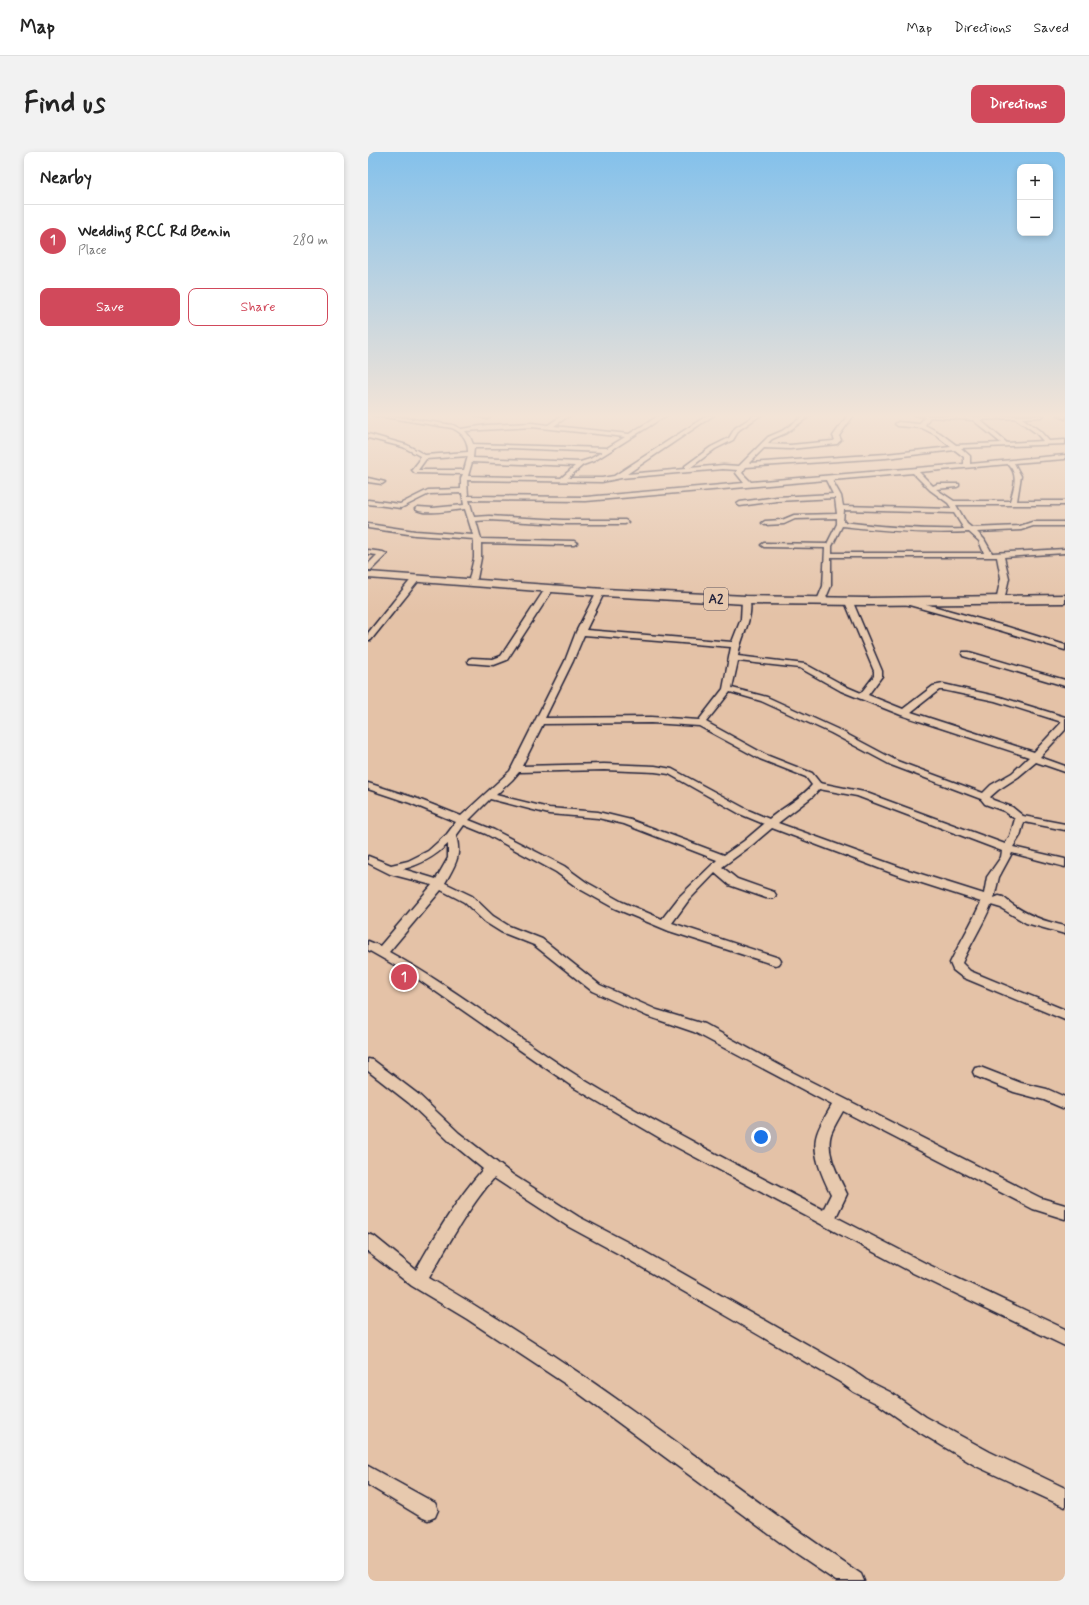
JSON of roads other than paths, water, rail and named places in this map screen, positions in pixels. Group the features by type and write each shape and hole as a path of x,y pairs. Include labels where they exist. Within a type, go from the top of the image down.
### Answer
{"highway":[{"name":"A2","path":"368,572 624,591 822,598 1065,596"},
{"name":"A2","path":"368,575 600,593 746,600 849,602 1065,599"}],"street":[{"path":"465,482 464,491 467,508 472,519 477,539 478,556 473,579"},
{"path":"465,498 586,499 779,482"},
{"path":"822,598 827,586 829,546 840,520 841,508 838,496 830,482"},
{"path":"925,482 932,489 952,503 964,525 982,540 989,555"},
{"path":"1013,503 1018,482"},
{"path":"932,489 937,486 957,485"},
{"path":"368,502 401,506 428,492 464,491"},
{"path":"740,504 777,499 838,496"},
{"path":"952,503 1064,501"},
{"path":"418,509 433,510 467,508"},
{"path":"841,508 956,511"},
{"path":"589,514 592,522"},
{"path":"472,519 490,518 563,522 625,522"},
{"path":"765,523 784,522 788,519 794,518 840,520 909,531 949,532 1021,528 1032,524 1065,524"},
{"path":"368,526 407,532 477,539 523,541 538,544 574,543"},
{"path":"764,545 829,546"},
{"path":"828,555 1000,555 1065,551"},
{"path":"368,552 383,554 368,568"},
{"path":"1000,555 1005,578 1001,596"},
{"path":"368,638 416,579"},
{"path":"472,661 494,662 504,658 550,588"},
{"path":"389,868 411,864 432,853 451,836 454,830 474,808 509,778 515,769 569,661 580,632 600,593"},
{"path":"700,722 724,695 727,689 734,658 735,645 745,620 746,600"},
{"path":"905,601 1005,629 1065,648"},
{"path":"849,602 878,671 878,676 863,696"},
{"path":"580,632 735,645"},
{"path":"966,654 1065,683"},
{"path":"734,658 800,665 836,685 904,713 1035,757 1065,769"},
{"path":"904,713 936,688 943,687 997,699 1065,720"},
{"path":"727,689 764,699 834,731 894,762 986,797 989,802 1008,809 1020,818 1065,827"},
{"path":"538,721 651,720 700,722 769,760 809,775 817,785 860,794 1008,848 1065,863"},
{"path":"986,797 991,790 1015,775 1035,757 1065,724"},
{"path":"515,769 597,766 665,770 681,775 744,812 773,824 803,836 874,860 901,872 988,895 1017,914 1035,922 1065,930"},
{"path":"664,924 680,906 684,899 719,863 773,824 781,814 811,792 817,785"},
{"path":"368,786 414,801 490,832 560,869 582,885 618,905 664,924 775,961"},
{"path":"489,796 549,811 598,815 626,822 696,847 719,863 733,882 770,895"},
{"path":"1020,818 1015,836 1008,848 1006,857 993,877 978,923 957,957 956,963 958,967 966,974 1065,1015"},
{"path":"382,952 439,884 453,858 454,846 451,836"},
{"path":"368,859 380,862 394,871 409,874 439,884 468,899 489,919 505,929 538,942 596,988 652,1013 699,1028 840,1103 1020,1195 1038,1204 1065,1212"},
{"path":"368,945 416,972 578,1083 670,1137 926,1272 1065,1338"},
{"path":"368,1064 414,1099 454,1137 508,1180 574,1222 666,1272 846,1376 860,1386 884,1398 926,1427 983,1459 1065,1498"},
{"path":"980,1072 1019,1088 1047,1095 1065,1103"},
{"path":"826,1220 839,1194 828,1173 823,1145 824,1134 840,1103"},
{"path":"418,1281 455,1217 474,1190 493,1168"},
{"path":"368,1241 376,1249 418,1281 473,1313 578,1383 803,1547 854,1581"},
{"path":"368,1475 428,1510"}],"place":[{"name":"Wedding RCC Rd Benin","path":"404,977"}]}
